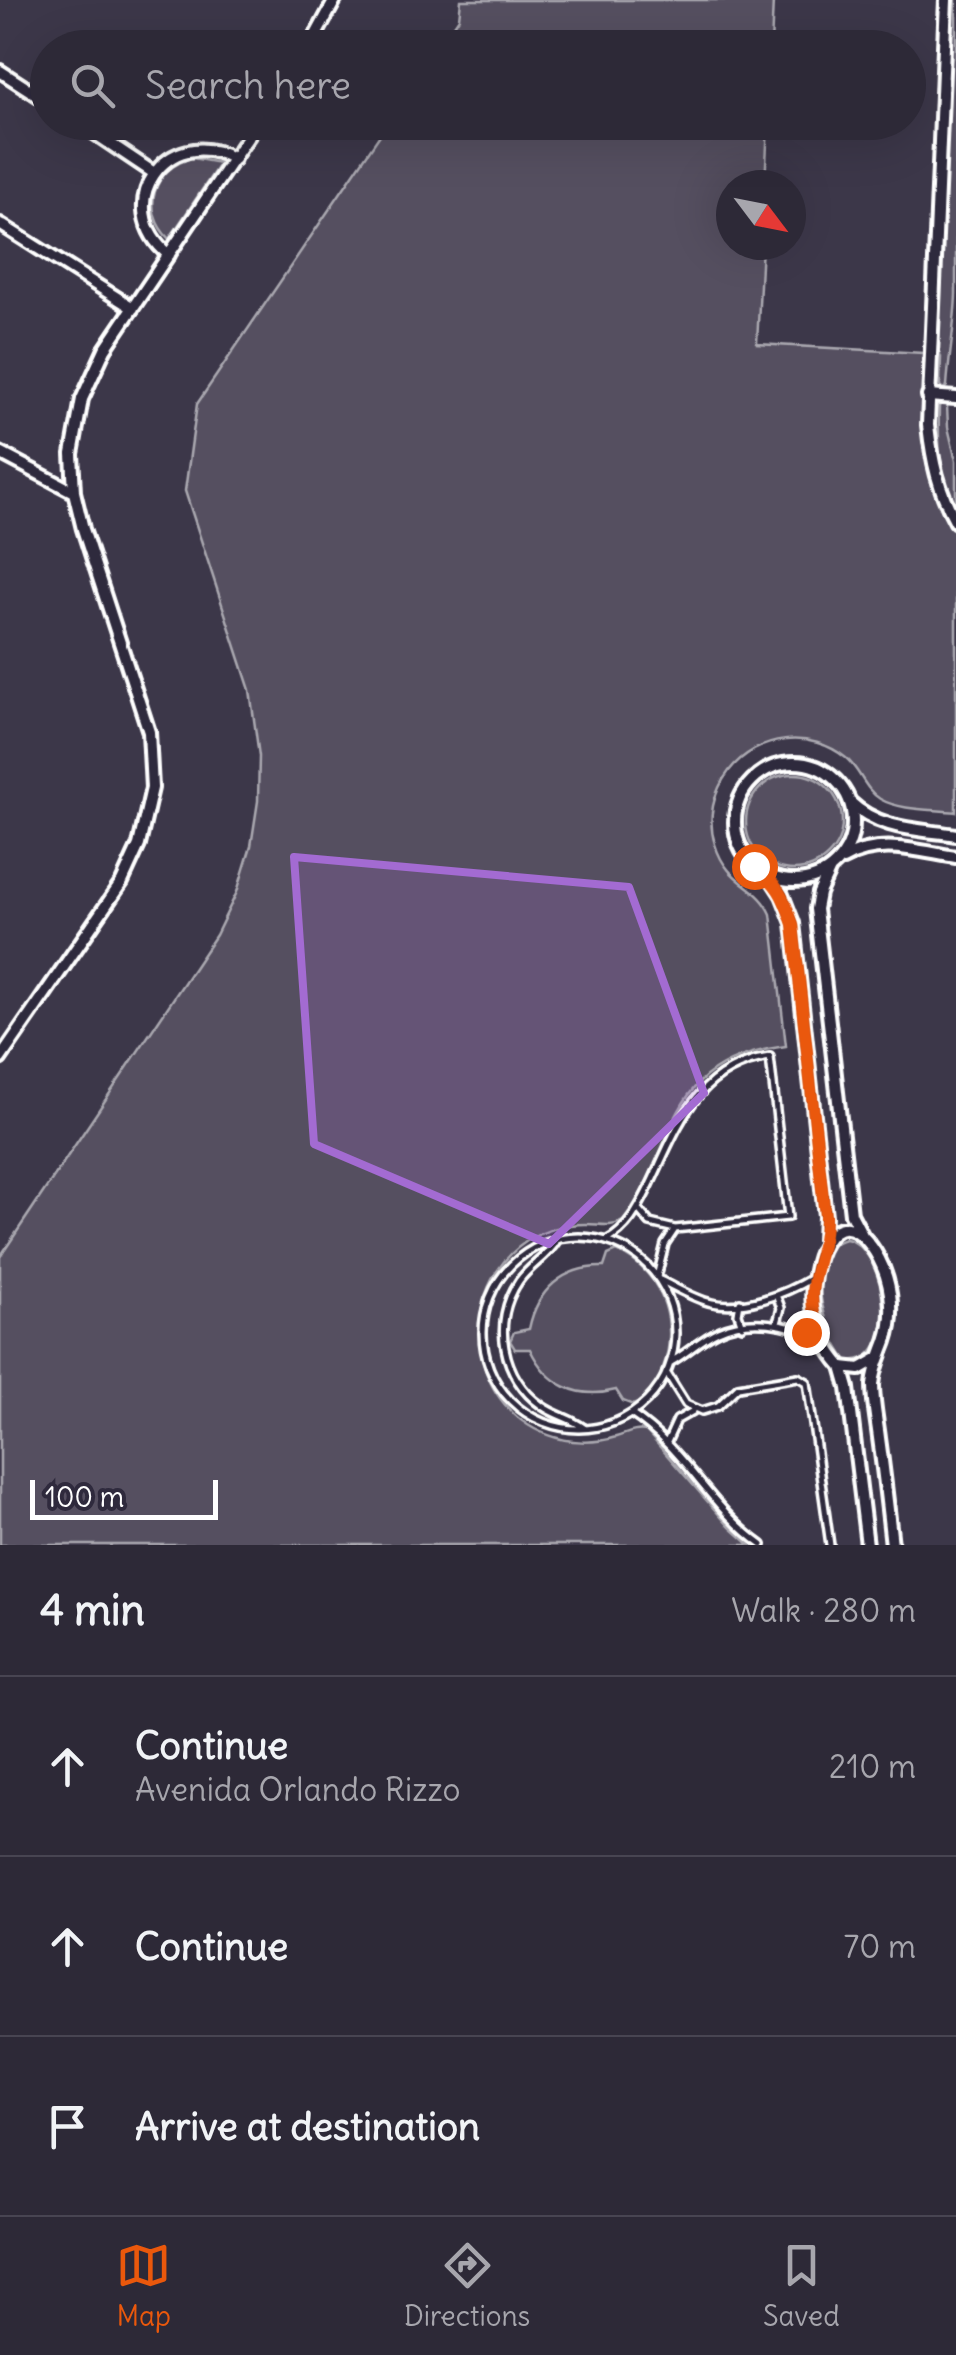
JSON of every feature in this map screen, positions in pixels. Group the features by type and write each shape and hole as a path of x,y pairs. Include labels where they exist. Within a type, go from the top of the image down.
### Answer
{"street":[{"path":"319,30 335,0"},
{"path":"946,0 928,396 932,462 941,495 956,522"},
{"path":"0,71 30,90"},
{"path":"105,140 154,173"},
{"path":"0,1058 122,882 139,844 149,807 149,732 74,492 74,436 82,400 96,365 246,140"},
{"path":"169,255 154,241 145,222 145,192 154,173 168,159 186,151 206,149 234,159"},
{"path":"0,224 133,308"},
{"path":"928,396 956,397 956,409"},
{"path":"0,453 74,492"},
{"path":"867,1545 848,1388 842,1367 824,1341 813,1310 812,1278 824,1240 825,1216 793,924 771,877 746,858 735,828 736,806 756,777 776,766 810,765 830,775 865,816 882,824 956,835"},
{"path":"850,800 852,833 818,893 816,910 851,1214 884,1270 890,1296 888,1334 873,1385 892,1545"},
{"path":"771,877 801,881 860,849 879,845 956,857"},
{"path":"824,1240 840,1231 863,1236"},
{"path":"842,1367 860,1369 879,1358"}],"lane":[{"path":"606,1241 629,1224 696,1096 731,1068 770,1056 788,1217 675,1229 656,1226 638,1209"},
{"path":"658,1278 665,1244 675,1229"},
{"path":"586,1237 606,1241 638,1256 658,1278 674,1315 671,1362 655,1392 613,1424 587,1430 547,1424 512,1403 490,1370 483,1343 488,1302 500,1278 532,1250 558,1239 586,1237"},
{"path":"558,1239 550,1253 528,1269 513,1291 504,1316 504,1342 510,1366 530,1397 587,1430"},
{"path":"658,1278 710,1302 740,1302 776,1295 812,1278"},
{"path":"776,1295 781,1308 777,1323"},
{"path":"740,1302 742,1326"},
{"path":"671,1362 717,1332 742,1326 777,1323 824,1341"},
{"path":"666,1372 686,1404 696,1410"},
{"path":"667,1442 677,1420 696,1410 718,1406 738,1387 798,1377 807,1382 830,1545"},
{"path":"631,1414 667,1442 739,1527 762,1545"}],"highlighted area":[{"path":"294,857 629,887 704,1093 549,1244 314,1144"}],"shaded area":[{"path":"461,0 773,0 772,30 451,30 459,18"},
{"path":"953,0 956,294 947,386 943,389 937,346"},
{"path":"376,140 767,140 766,170 716,170 716,260 761,260 757,344 923,353 925,445 935,487 956,531 956,812 888,803 870,790 846,758 817,743 801,740 769,743 729,771 713,806 713,835 727,868 758,896 771,914 786,1046 745,1055 716,1069 695,1087 623,1221 563,1226 527,1241 504,1262 488,1287 480,1315 486,1373 500,1398 521,1420 548,1435 573,1441 599,1441 646,1431 750,1545 0,1545 0,1257 216,935 237,892 251,846 259,756 250,690 185,491 197,404"},
{"path":"192,158 220,163 169,239 155,216 155,192 168,171"},
{"path":"942,403 947,405 956,461 956,507 940,458"},
{"path":"794,774 812,778 828,788 838,804 842,822 838,840 828,856 812,866 794,870 776,866 760,856 750,840 746,822 750,804 760,788 776,778"},
{"path":"846,1239 861,1247 872,1263 883,1306 876,1346 864,1357 847,1360 824,1313 819,1275 831,1246"},
{"path":"617,1251 647,1273 665,1305 668,1322 669,1341 659,1377 648,1394 633,1405 623,1401 616,1390 589,1393 565,1387 545,1372 530,1349 515,1349 510,1341 514,1332 529,1329 538,1303 554,1283 576,1271 604,1267 608,1255"}],"route":[{"path":"754,866 771,877 793,924 825,1216 824,1240 812,1284 813,1310 824,1341 806,1332"}]}
